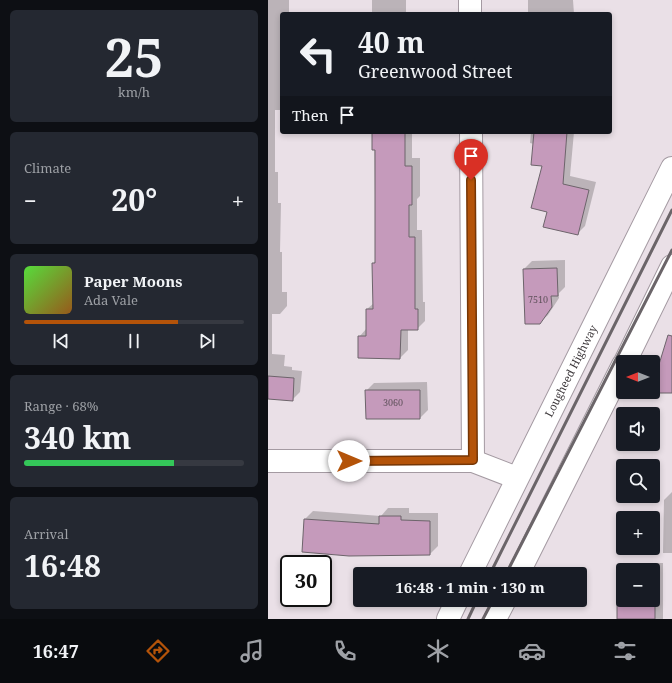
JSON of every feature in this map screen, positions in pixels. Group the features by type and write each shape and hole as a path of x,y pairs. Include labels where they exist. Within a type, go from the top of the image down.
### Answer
{"main road":[{"path":"470,0 470,12"},
{"path":"471,134 473,460"},
{"name":"Lougheed Highway","path":"473,567 672,168"},
{"path":"628,355 672,266"},
{"path":"522,567 616,379"},
{"path":"268,461 473,460 517,478"},
{"path":"448,619 454,607"},
{"path":"495,619 501,607"}],"building":[{"path":"372,134 405,134 405,166 412,166 412,205 409,205 409,237 415,237 415,309 418,309 418,330 401,330 400,359 358,358 358,336 366,336 366,309 373,309 372,263 375,263 375,150 372,150"},
{"path":"534,134 567,134 563,184 589,190 578,235 543,227 547,212 531,208 542,166 531,165"},
{"path":"557,268 558,296 551,296 552,307 540,324 525,324 523,269"},
{"path":"668,335 672,336 672,393 660,393 660,361"},
{"path":"268,376 294,378 293,401 268,399"},
{"path":"365,390 420,390 420,419 366,419"},
{"path":"379,516 401,516 401,520 430,521 430,555 349,556 302,552 304,519 379,524"},
{"path":"617,607 655,607 655,619 617,619"}],"railway":[{"path":"494,567 672,210"},
{"path":"510,567 672,250"},
{"path":"468,619 474,607"},
{"path":"483,619 489,607"}],"route":[{"path":"349,461 473,460 471,180"}]}
